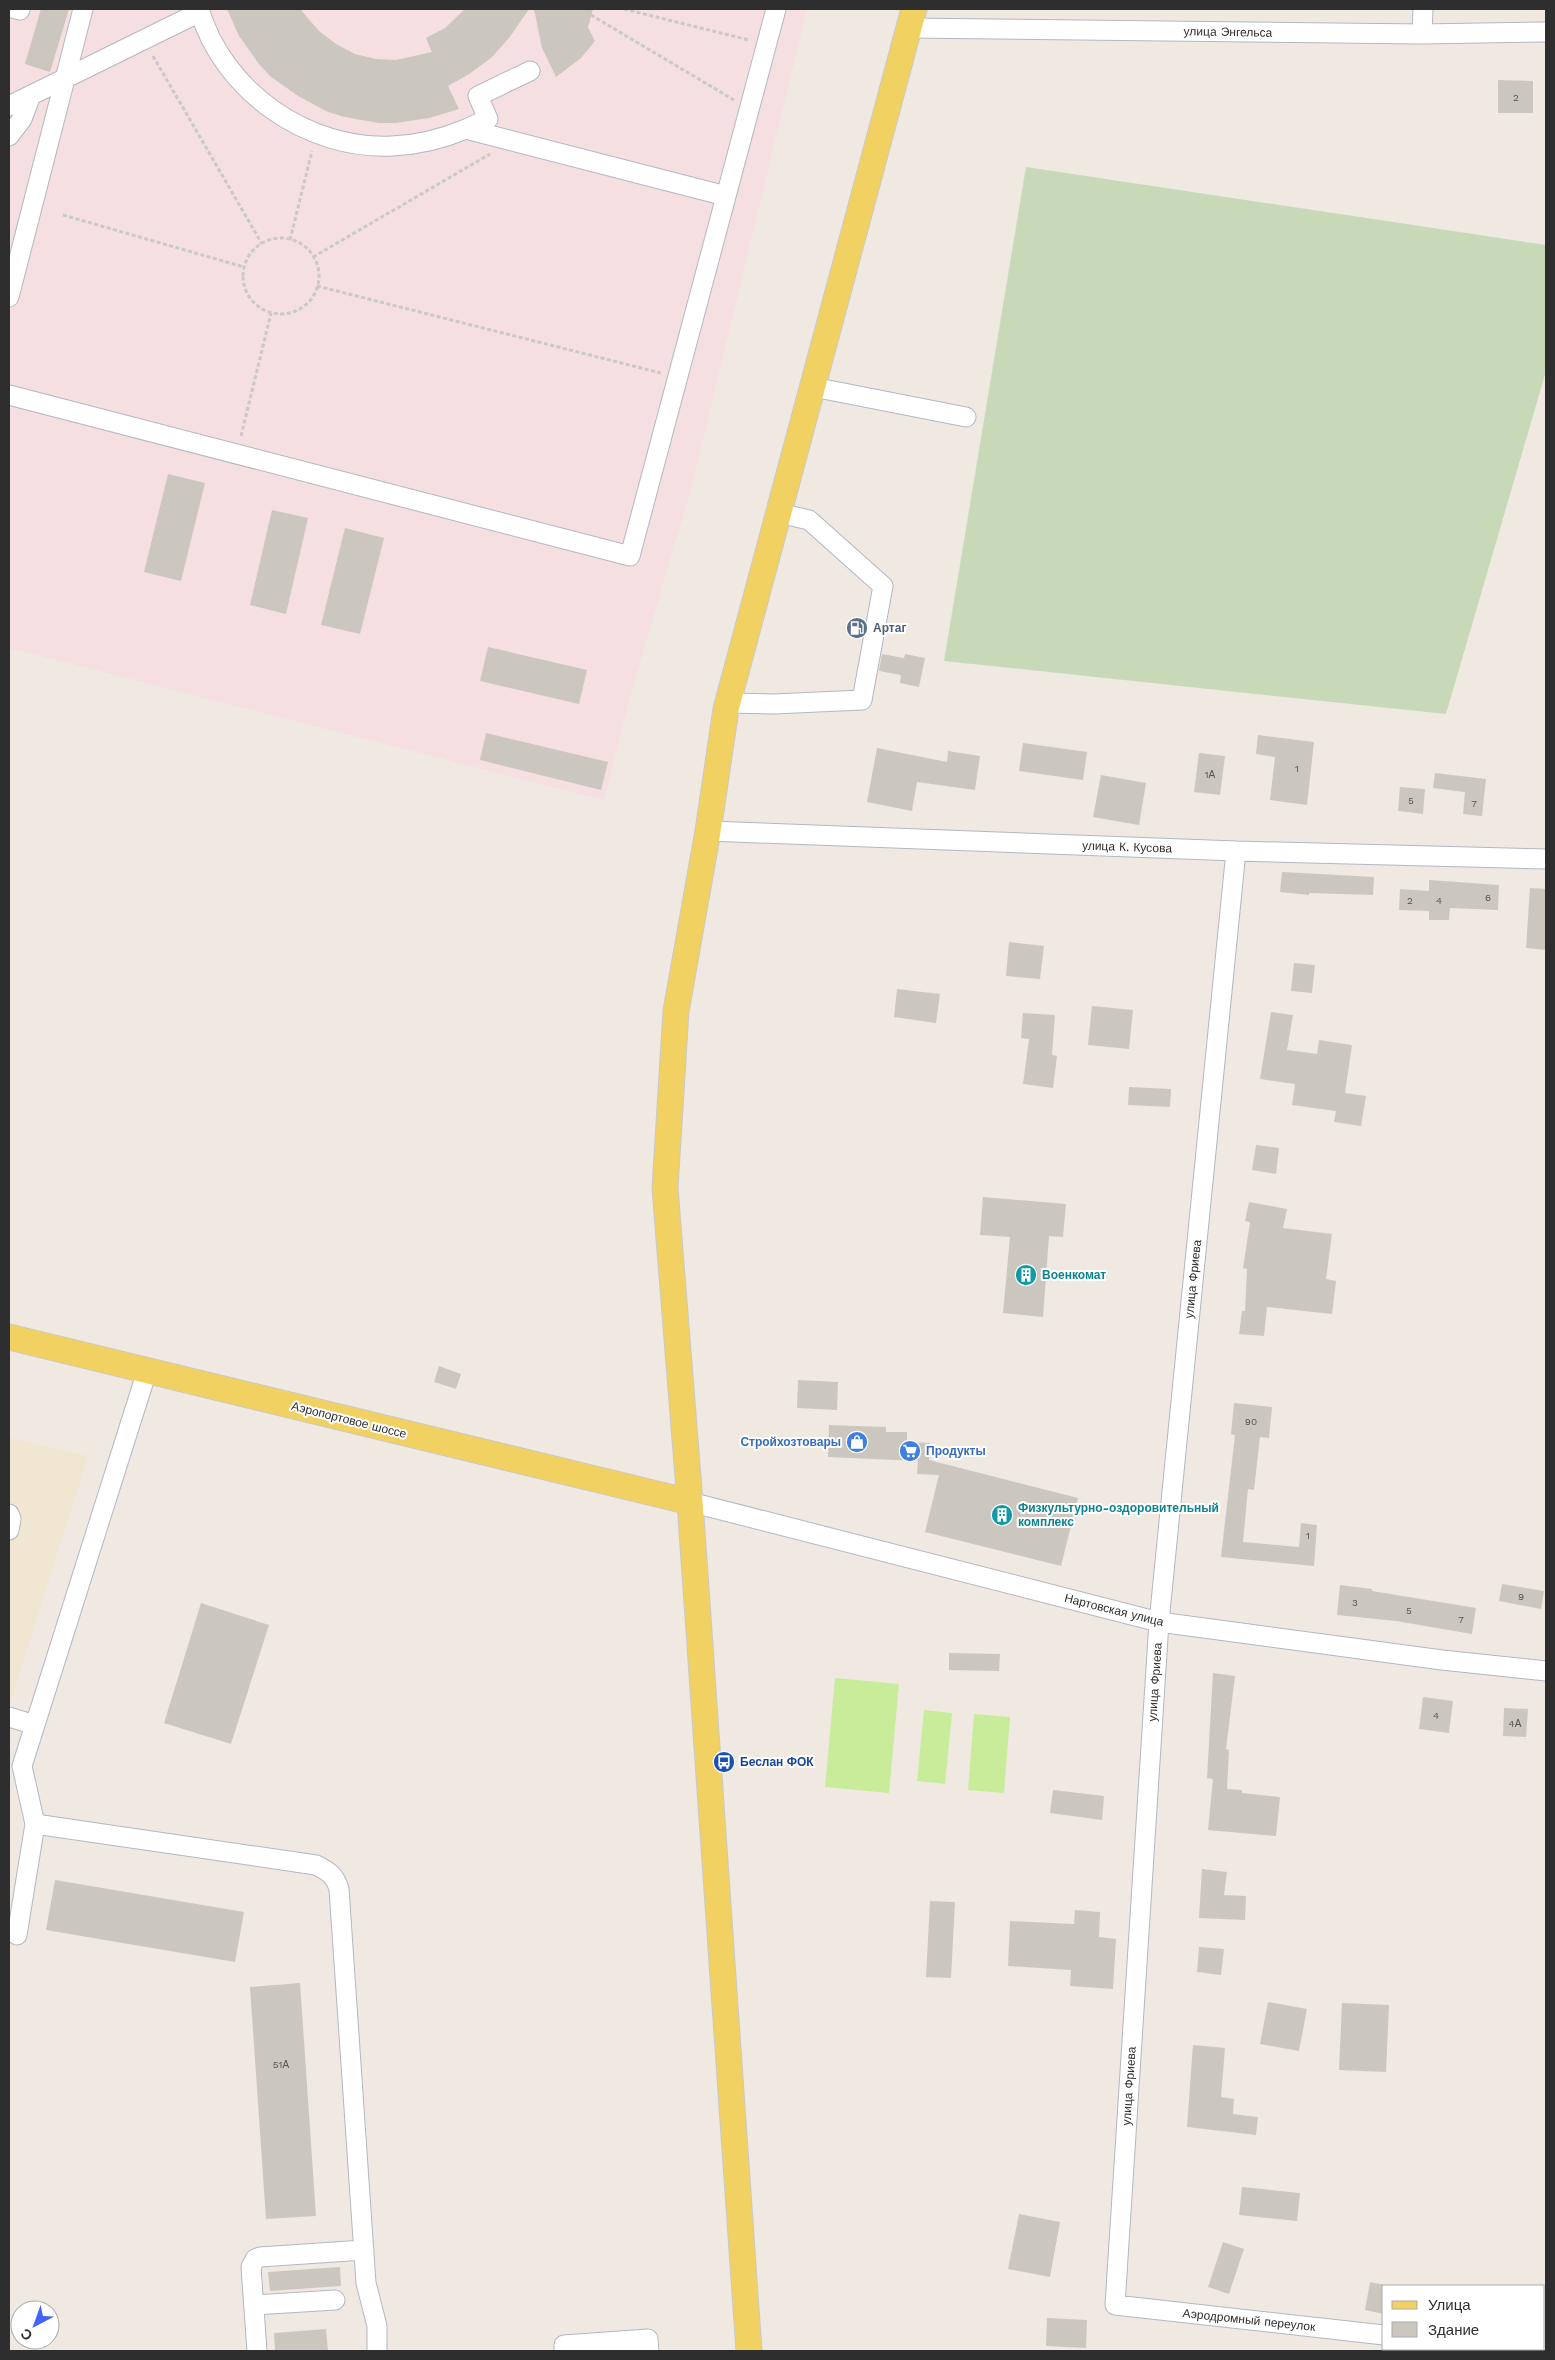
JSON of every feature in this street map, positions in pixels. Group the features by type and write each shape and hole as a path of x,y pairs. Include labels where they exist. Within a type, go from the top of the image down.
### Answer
{"main road":[{"path":"749,2351 690,1502 665,1188 676,1011 708,831 728,703 912,18"},
{"name":"Аэропортовое шоссе","path":"9,1337 690,1502"}],"street":[{"path":"9,297 83,9"},
{"path":"9,395 630,556 776,9"},
{"path":"1422,34 1423,9"},
{"path":"9,106 144,40 199,10 215,47 251,92 282,116 316,133 353,143 391,146 430,142 466,129 488,118"},
{"name":"улица Энгельса","path":"912,18 1422,34 1546,32"},
{"path":"505,139 488,118 478,96 530,71"},
{"path":"9,136 22,119 31,95"},
{"path":"466,129 726,196"},
{"path":"813,387 966,416"},
{"path":"728,703 774,704 862,700 883,586 809,520 779,513"},
{"name":"улица К. Кусова","path":"708,831 1236,851 1546,859"},
{"name":"улица Фриева","path":"1115,2305 1159,1622 1236,851"},
{"path":"17,1935 35,1824 22,1766 147,1370"},
{"name":"Нартовская улица","path":"690,1502 1159,1622 1442,1660 1546,1671"},
{"path":"9,1514 11,1519 9,1530"},
{"path":"9,1717 35,1725"},
{"path":"35,1824 316,1865 328,1871 336,1879 339,1898 366,2283 377,2326 376,2351"},
{"path":"257,2351 252,2267 255,2259 364,2250"},
{"path":"254,2305 336,2300"},
{"name":"Аэродромный переулок","path":"1115,2305 1382,2335"},
{"path":"560,2349 648,2339 649,2351"}],"path":[{"path":"624,9 767,44"},
{"path":"591,15 750,109"},
{"path":"144,40 262,244"},
{"path":"290,240 316,133"},
{"path":"313,257 505,139"},
{"path":"63,216 244,267"},
{"path":"275,239 290,240 303,246 313,257 318,271 317,286 311,299 300,309 286,314 271,313 258,307 248,296 244,282 244,267 253,251 262,244 275,239"},
{"path":"317,286 678,377"},
{"path":"237,454 271,313"}],"shaded area":[{"path":"9,9 807,9 691,489 632,690 604,800 9,648"},
{"path":"9,1438 88,1456 9,1706"}],"green space":[{"path":"1026,167 1546,245 1546,371 1446,714 944,661"},
{"path":"835,1678 899,1684 889,1793 825,1787"},
{"path":"924,1710 952,1713 945,1784 917,1781"},
{"path":"974,1714 1010,1717 1004,1793 968,1790"}],"building":[{"path":"41,9 69,9 50,72 25,64"},
{"path":"227,9 300,9 319,31 336,44 355,54 376,59 396,60 432,52 426,38 445,28 465,9 529,9 509,38 491,58 448,86 459,109 429,118 396,123 379,123 328,112 298,96 270,76 239,36"},
{"path":"534,9 593,9 588,27 595,41 581,58 556,77 542,48"},
{"path":"1498,80 1533,81 1533,113 1498,113"},
{"path":"168,474 205,483 181,581 144,572"},
{"path":"272,510 308,518 286,614 250,605"},
{"path":"345,528 384,538 360,634 321,625"},
{"path":"488,647 587,670 579,704 480,681"},
{"path":"882,654 904,658 905,654 925,658 919,687 900,683 901,675 879,671"},
{"path":"486,733 608,762 601,790 480,760"},
{"path":"1258,735 1314,742 1307,805 1270,800 1275,757 1256,754"},
{"path":"1023,743 1087,752 1083,780 1019,771"},
{"path":"877,748 947,762 948,751 980,756 975,790 917,782 912,811 867,802"},
{"path":"1199,753 1225,756 1220,795 1194,792"},
{"path":"1435,773 1486,779 1482,816 1463,814 1465,792 1433,788"},
{"path":"1101,775 1146,783 1139,825 1093,817"},
{"path":"1400,787 1425,789 1423,814 1398,811"},
{"path":"1282,872 1374,877 1373,895 1309,893 1309,895 1280,892"},
{"path":"1429,880 1499,885 1498,910 1450,908 1449,920 1429,920 1429,911 1399,910 1400,889 1429,891"},
{"path":"1530,888 1546,889 1546,950 1526,948"},
{"path":"1009,942 1044,946 1040,979 1006,976"},
{"path":"1294,963 1315,965 1312,993 1291,991"},
{"path":"897,989 940,994 936,1023 894,1017"},
{"path":"1092,1006 1133,1010 1129,1049 1088,1045"},
{"path":"1271,1012 1293,1015 1287,1050 1317,1054 1319,1040 1352,1045 1345,1093 1366,1096 1361,1126 1334,1122 1336,1111 1292,1105 1295,1084 1260,1079"},
{"path":"1023,1013 1055,1015 1052,1055 1057,1056 1053,1088 1023,1084 1029,1039 1021,1038"},
{"path":"1129,1087 1171,1089 1170,1107 1128,1105"},
{"path":"1256,1145 1279,1148 1276,1174 1252,1170"},
{"name":"Военкомат","path":"983,1197 1066,1204 1063,1237 1049,1236 1043,1317 1003,1313 1010,1237 980,1235"},
{"path":"1249,1202 1287,1209 1283,1228 1332,1234 1326,1279 1336,1281 1332,1314 1267,1307 1264,1336 1239,1334 1242,1311 1245,1311 1247,1269 1243,1268 1250,1222 1245,1221"},
{"path":"439,1366 461,1374 456,1389 434,1382"},
{"path":"798,1380 838,1382 837,1410 797,1408"},
{"path":"1234,1403 1272,1407 1269,1438 1260,1437 1254,1490 1248,1489 1243,1542 1299,1547 1301,1523 1317,1525 1314,1566 1221,1557 1235,1435 1231,1434"},
{"name":"Физкультурно-оздоровительный комплекс","path":"829,1425 886,1427 886,1432 907,1432 907,1442 930,1443 929,1460 1078,1498 1061,1566 925,1532 939,1475 917,1474 918,1461 828,1457"},
{"path":"1502,1584 1544,1591 1541,1609 1499,1601"},
{"path":"1340,1585 1476,1608 1472,1634 1396,1621 1337,1615"},
{"path":"201,1603 269,1625 231,1744 164,1723"},
{"path":"949,1653 1000,1654 999,1671 949,1670"},
{"path":"1213,1673 1235,1676 1226,1749 1229,1750 1227,1789 1242,1790 1242,1793 1280,1797 1276,1836 1208,1830 1213,1779 1207,1778"},
{"path":"1423,1697 1453,1701 1449,1733 1419,1729"},
{"path":"1504,1708 1528,1709 1526,1737 1503,1736"},
{"path":"1053,1790 1104,1796 1102,1820 1050,1813"},
{"path":"1202,1869 1227,1872 1224,1895 1246,1896 1245,1920 1199,1918"},
{"path":"55,1880 244,1912 235,1962 46,1930"},
{"path":"930,1901 955,1902 951,1978 926,1977"},
{"path":"1075,1910 1100,1912 1099,1937 1116,1939 1113,1989 1070,1986 1071,1970 1008,1966 1010,1921 1074,1924"},
{"path":"1199,1947 1224,1949 1221,1975 1197,1972"},
{"path":"300,1983 316,2216 266,2219 250,1987"},
{"path":"1268,2002 1307,2009 1299,2051 1260,2044"},
{"path":"1342,2003 1389,2005 1386,2072 1339,2070"},
{"path":"1193,2045 1225,2048 1221,2097 1234,2099 1233,2114 1258,2117 1256,2135 1187,2127"},
{"path":"1242,2187 1300,2193 1297,2221 1239,2215"},
{"path":"1019,2214 1060,2222 1050,2277 1008,2269"},
{"path":"1223,2242 1244,2249 1229,2294 1208,2287"},
{"path":"340,2267 341,2286 270,2291 268,2272"},
{"path":"1370,2282 1384,2285 1382,2285 1382,2314 1365,2310"},
{"path":"1047,2318 1087,2320 1086,2348 1046,2346"},
{"path":"326,2329 328,2351 275,2351 274,2333"}],"place":[{"name":"Артаг","path":"857,628"},
{"name":"Военкомат","path":"1026,1275"},
{"name":"Стройхозтовары","path":"857,1442"},
{"name":"Продукты","path":"910,1451"},
{"name":"Физкультурно-оздоровительный комплекс","path":"1002,1515"},
{"name":"Беслан ФОК","path":"724,1762"}]}
